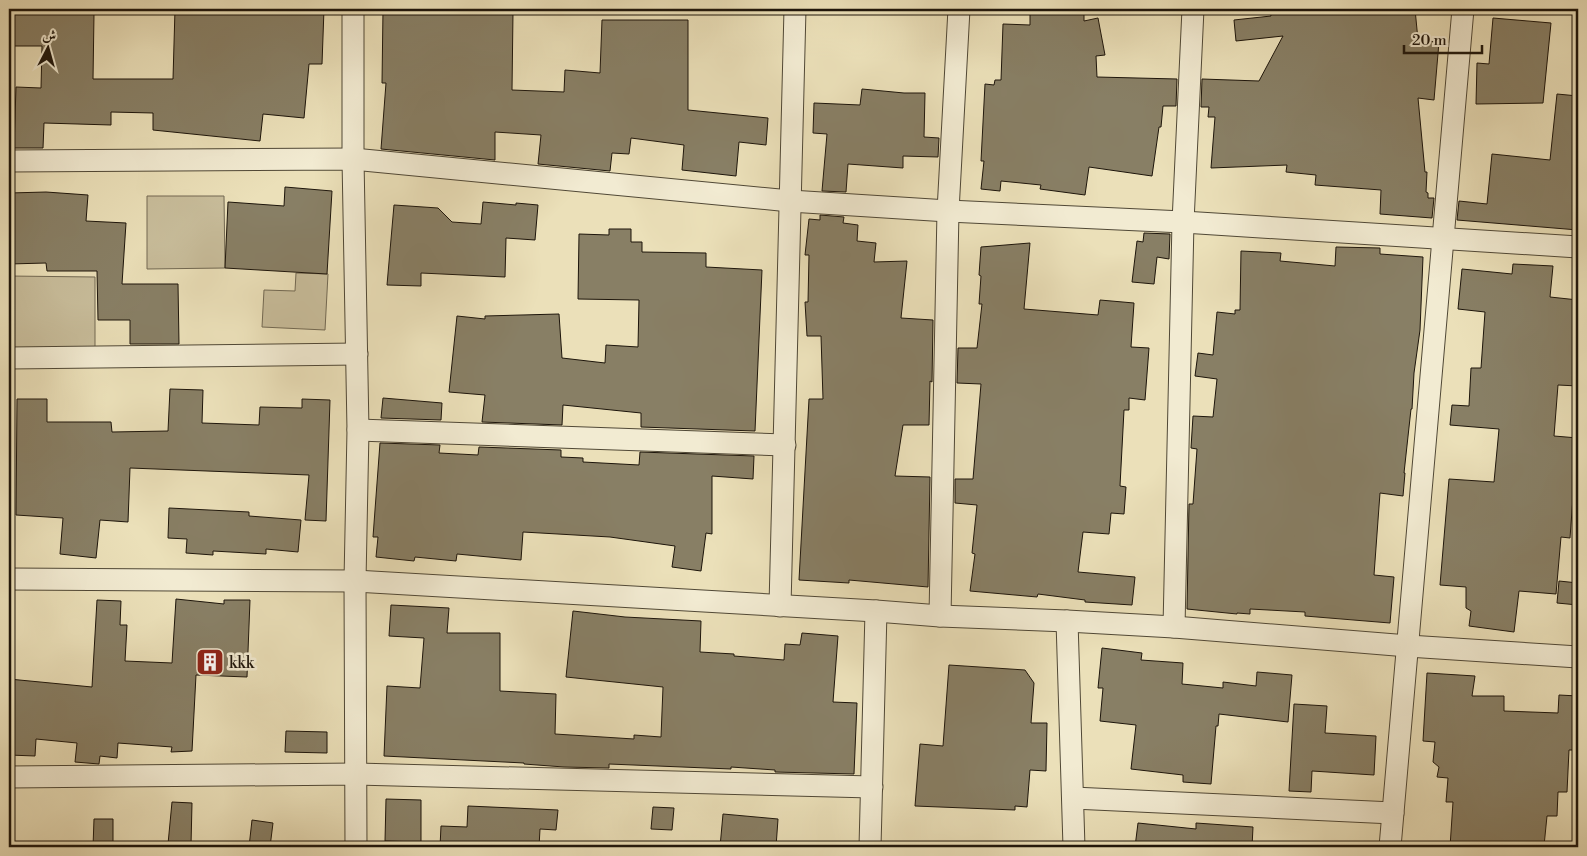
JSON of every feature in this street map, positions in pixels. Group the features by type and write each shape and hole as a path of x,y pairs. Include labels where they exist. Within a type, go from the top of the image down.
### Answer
{"street":[{"path":"353,9 358,430 355,581 356,847"},
{"path":"780,606 795,9"},
{"path":"940,616 948,211 959,9"},
{"path":"1174,628 1184,222 1193,9"},
{"path":"1390,847 1463,9"},
{"path":"9,161 354,159 790,201 948,211 1184,222 1578,247"},
{"path":"9,358 357,354"},
{"path":"358,430 785,445"},
{"path":"9,579 355,581 940,616 1068,621 1408,646 1578,656"},
{"path":"870,847 876,611"},
{"path":"1068,621 1074,847"},
{"path":"9,777 356,774 872,787"},
{"path":"1073,798 1393,814"}],"shaded area":[{"path":"147,196 224,196 225,268 147,269"},
{"path":"296,273 328,274 325,330 262,327 264,290 295,291"},
{"path":"9,276 95,277 95,349 9,352"}],"building":[{"path":"11,9 92,9 92,14 94,14 93,79 173,79 175,9 324,9 322,64 309,64 304,118 263,114 260,141 153,130 153,113 111,112 111,125 44,123 43,148 14,148 16,87 41,88 42,46 11,46"},
{"path":"1030,9 1084,9 1084,21 1098,18 1105,55 1096,56 1097,77 1177,79 1176,106 1163,106 1152,176 1089,167 1085,195 1040,189 1041,185 1001,181 1000,191 981,189 984,161 981,161 985,84 994,85 995,80 1001,80 1003,24 1030,25"},
{"path":"1270,9 1415,9 1418,40 1439,42 1434,100 1418,98 1425,172 1427,172 1426,192 1428,193 1428,198 1434,198 1432,218 1380,214 1381,190 1315,185 1316,175 1286,172 1287,165 1211,168 1215,117 1208,117 1209,107 1201,107 1202,79 1259,81 1283,36 1236,41 1234,20 1271,16"},
{"path":"383,10 513,12 512,90 564,92 565,70 600,73 602,20 688,20 688,110 768,118 766,145 739,142 736,176 682,170 684,145 631,138 629,154 612,153 610,171 538,164 541,135 495,132 495,160 381,149 386,83 382,83"},
{"path":"1493,18 1551,23 1543,103 1476,104 1477,63 1489,64"},
{"path":"862,89 925,93 924,137 939,138 938,157 903,156 903,168 848,164 846,192 822,191 827,134 813,133 814,103 860,105"},
{"path":"1557,94 1578,96 1575,142 1578,143 1578,230 1457,220 1459,201 1487,204 1492,154 1550,160"},
{"path":"285,187 332,191 327,274 225,268 228,202 284,206"},
{"path":"46,192 88,195 86,221 126,223 122,284 178,284 179,344 130,344 130,320 98,320 97,271 47,271 46,263 9,264 9,193"},
{"path":"483,202 538,205 535,240 506,238 505,277 421,273 421,286 387,285 394,205 438,208 452,222 481,224"},
{"path":"820,215 844,217 843,223 858,225 857,241 876,243 874,262 907,261 901,318 933,320 929,425 903,425 895,476 930,477 928,587 849,580 849,583 799,580 809,399 823,399 821,336 807,336 805,302 808,302 809,255 805,255 809,219 820,220"},
{"path":"609,229 631,229 631,242 642,242 642,252 706,253 706,267 762,270 755,431 641,427 641,413 563,405 562,425 482,422 485,395 449,392 457,316 485,319 485,316 559,314 562,358 605,363 606,345 638,347 639,300 578,299 579,234 609,235"},
{"path":"1144,233 1170,234 1169,259 1157,257 1154,284 1132,282 1137,241 1143,242"},
{"path":"1030,243 1024,309 1098,315 1100,300 1134,303 1131,347 1149,348 1145,400 1129,398 1129,410 1124,410 1120,486 1126,487 1124,514 1111,513 1109,534 1083,532 1078,572 1135,577 1132,605 1085,602 1085,600 1038,594 1037,597 970,591 975,554 972,553 977,505 955,503 955,479 973,479 981,384 957,383 958,348 977,348 982,304 979,304 981,247"},
{"path":"1336,247 1380,248 1380,254 1423,257 1420,330 1414,373 1403,496 1380,493 1374,575 1394,577 1390,623 1305,616 1305,612 1250,609 1250,614 1237,614 1187,609 1189,504 1193,504 1197,449 1191,448 1193,416 1213,417 1217,379 1195,376 1198,353 1213,355 1217,312 1235,314 1235,310 1240,310 1241,251 1281,253 1280,261 1335,266"},
{"path":"1513,264 1553,266 1550,297 1578,300 1578,386 1558,385 1554,436 1578,438 1578,470 1575,470 1570,538 1561,537 1556,594 1519,591 1514,632 1469,626 1471,611 1466,608 1466,587 1440,585 1449,479 1494,482 1499,429 1450,425 1452,405 1469,406 1471,368 1481,368 1485,312 1458,309 1462,269 1512,274"},
{"path":"170,389 203,390 202,423 259,425 260,407 302,408 302,399 330,400 326,521 305,520 309,475 130,468 128,522 100,520 96,558 60,554 63,518 16,515 17,399 47,399 47,422 111,422 112,432 168,431"},
{"path":"383,398 442,403 441,420 381,418"},
{"path":"380,443 440,445 439,453 478,455 479,447 561,450 561,457 583,458 583,462 639,465 640,452 754,456 753,479 712,476 712,534 706,533 701,571 672,567 675,546 610,537 523,532 521,560 457,554 456,561 415,557 414,561 376,557 378,537 373,537"},
{"path":"169,508 249,512 249,516 301,520 298,552 266,549 266,554 213,551 213,555 186,553 187,539 168,538"},
{"path":"1559,581 1578,583 1578,605 1557,603"},
{"path":"176,599 224,604 224,600 250,600 247,677 196,675 192,751 171,752 172,747 118,743 117,758 100,756 99,764 75,762 77,743 36,739 35,756 9,755 9,679 92,687 97,600 121,601 120,625 127,625 125,661 172,663"},
{"path":"391,605 449,608 447,633 500,633 500,691 556,694 555,734 634,739 634,735 661,737 663,687 566,677 573,611 625,617 701,621 700,652 734,654 734,656 784,660 785,644 800,645 802,633 838,636 833,702 857,703 854,774 775,772 775,770 731,767 731,769 609,764 609,768 564,767 524,763 384,756 387,686 420,688 424,638 389,636"},
{"path":"1102,648 1142,653 1141,660 1183,663 1182,684 1223,688 1223,682 1256,686 1257,672 1292,675 1288,722 1219,714 1218,726 1216,726 1211,784 1183,782 1183,775 1131,769 1136,725 1100,721 1103,688 1098,688"},
{"path":"949,665 1025,670 1034,683 1031,723 1047,723 1046,771 1030,770 1027,807 1015,806 1015,810 915,806 920,744 943,746"},
{"path":"1427,673 1475,676 1472,696 1504,696 1504,711 1558,713 1559,695 1578,696 1578,750 1569,750 1567,792 1558,792 1557,816 1547,816 1544,846 1497,842 1496,847 1450,847 1453,802 1446,802 1448,778 1437,777 1439,767 1433,762 1435,742 1423,741"},
{"path":"1294,704 1327,706 1325,733 1376,736 1374,775 1312,771 1311,792 1289,791"},
{"path":"286,731 327,732 327,753 285,752"},
{"path":"386,799 421,800 421,842 385,841"},
{"path":"172,802 192,803 191,845 188,845 188,847 170,847 170,844 168,844"},
{"path":"468,806 558,810 556,830 540,829 539,847 440,847 441,826 467,827"},
{"path":"653,807 674,808 672,830 651,829"},
{"path":"723,814 778,819 776,847 720,847"},
{"path":"94,819 113,819 113,847 93,847"},
{"path":"252,820 273,823 270,847 249,847"},
{"path":"1138,823 1196,829 1196,823 1253,827 1252,847 1135,847"}],"place":[{"name":"kkk","path":"210,662"}]}
